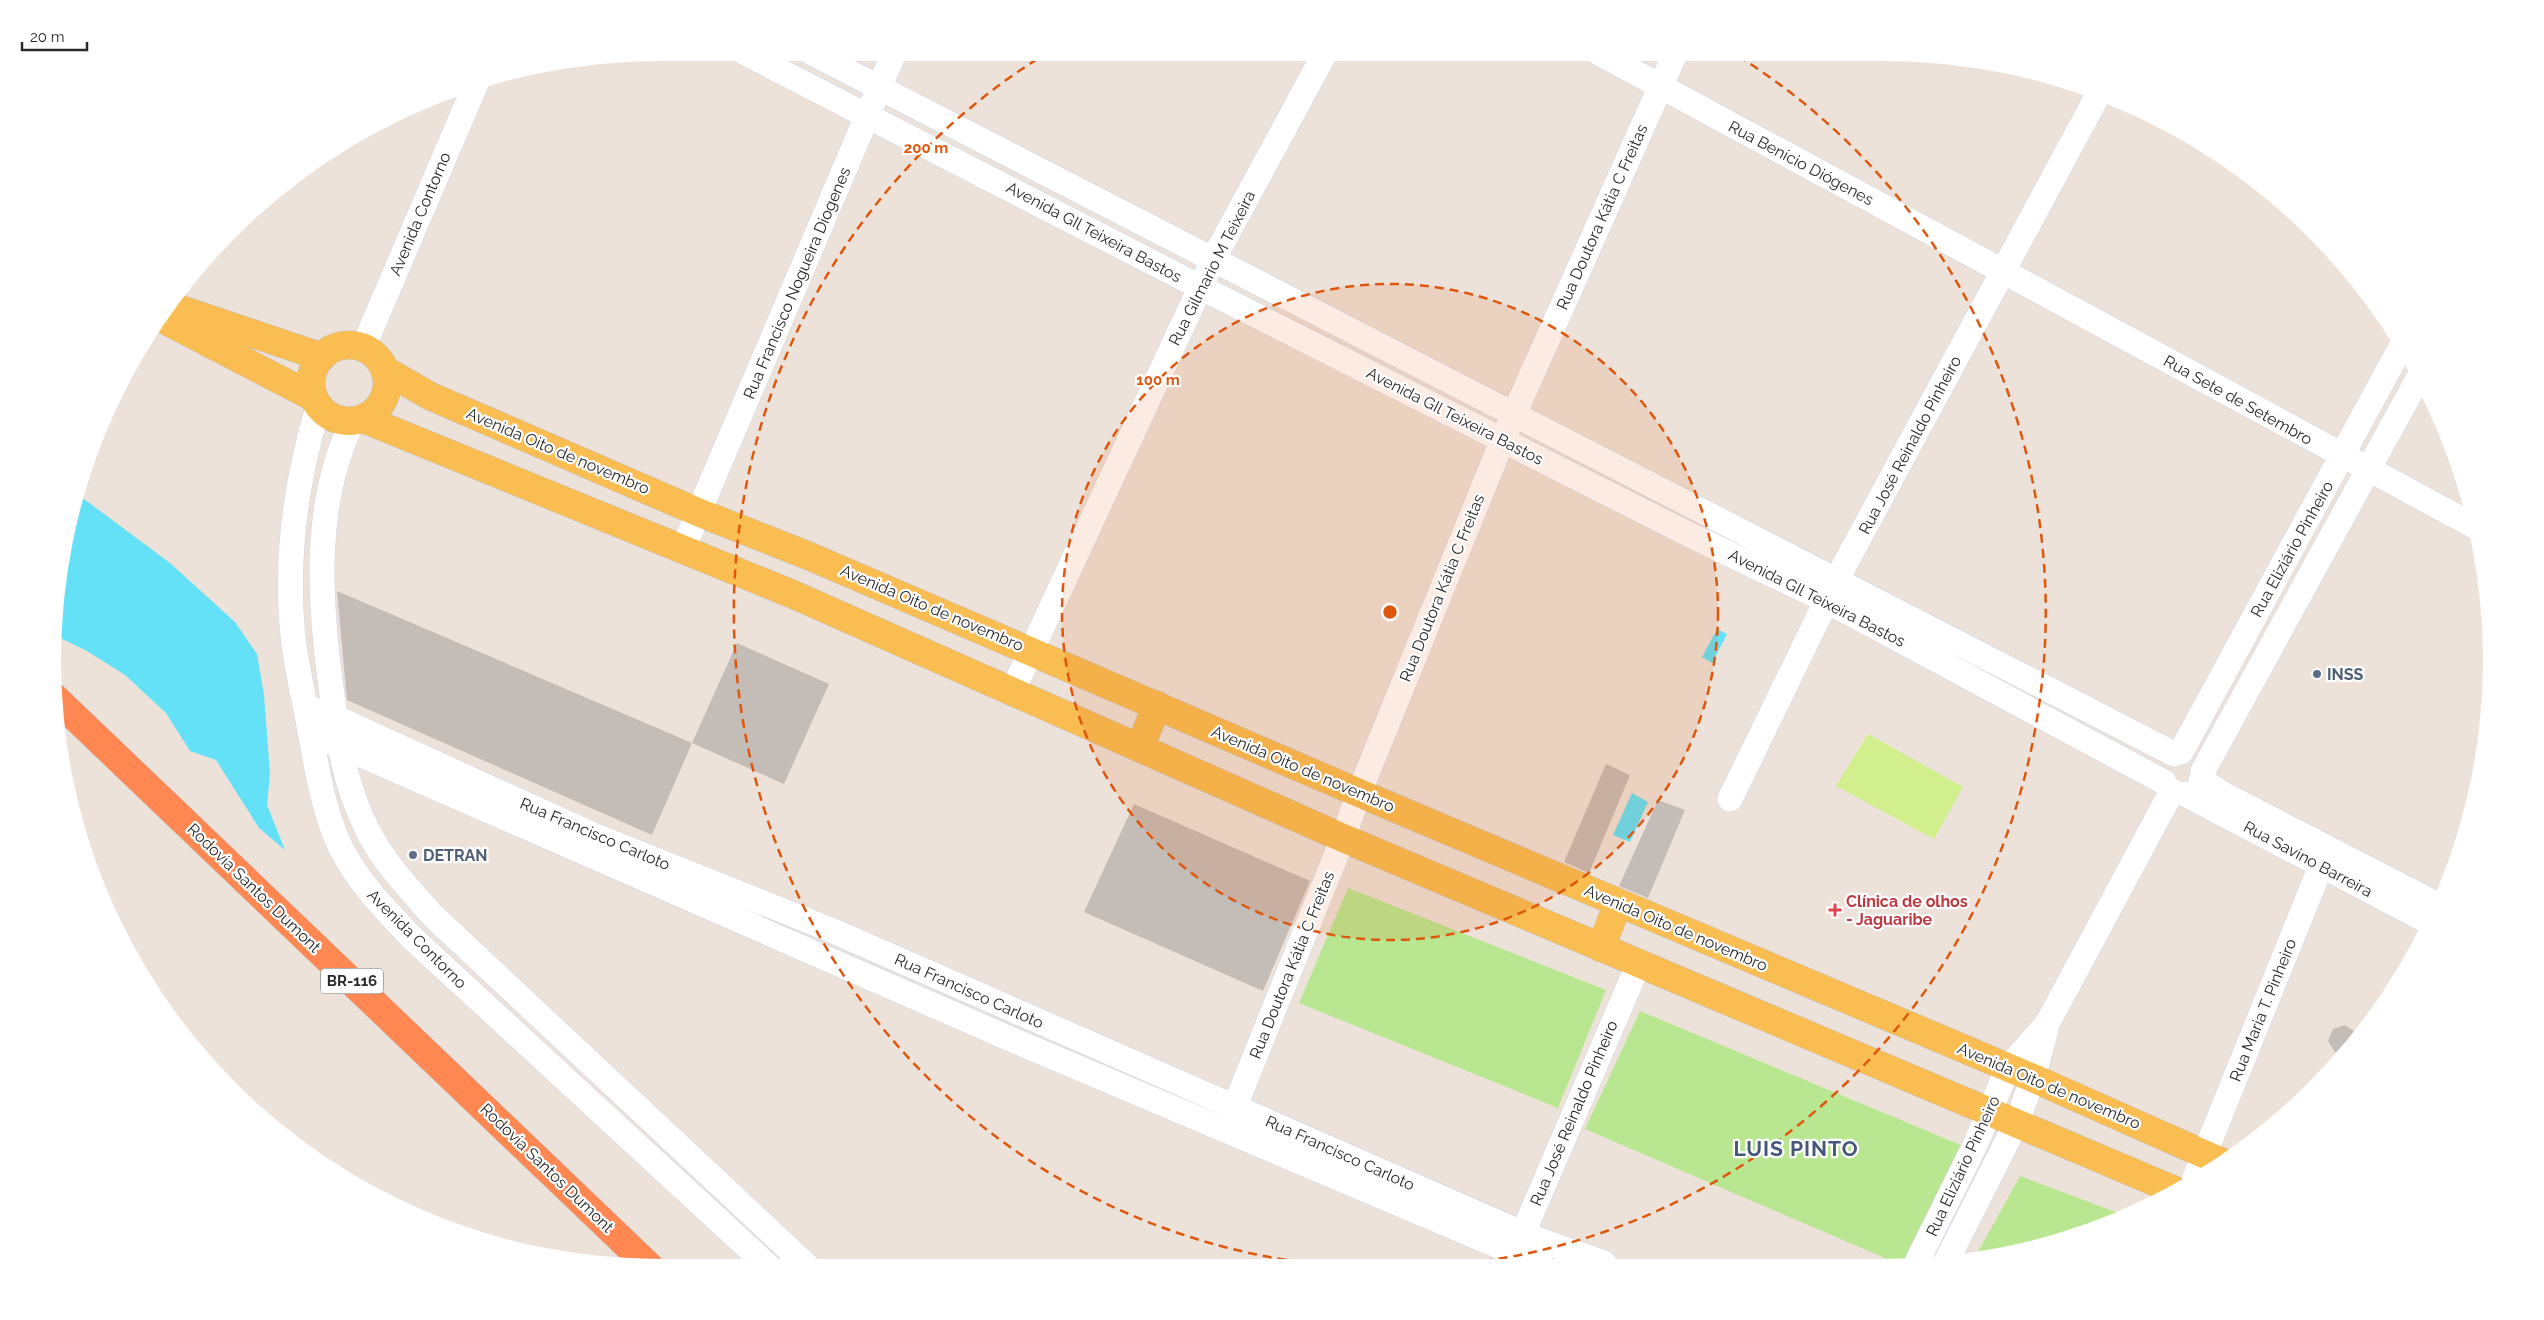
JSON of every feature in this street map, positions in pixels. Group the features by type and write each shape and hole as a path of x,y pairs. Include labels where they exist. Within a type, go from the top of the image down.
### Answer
{"highway":[{"name":"Rodovia Santos Dumont","path":"64,706 642,1258"}],"main road":[{"path":"176,308 322,356"},
{"path":"166,321 316,402 328,415 339,421 358,420 792,594 1013,690 1343,838 2168,1187"},
{"path":"316,402 312,376 322,356 341,346 352,345 363,348 380,360 388,382 382,404 358,420"},
{"name":"Avenida Oito de novembro","path":"385,370 430,396 700,512 1031,650 1359,793 2033,1078 2215,1159"},
{"path":"792,594 809,556"},
{"path":"1140,747 1156,705"},
{"path":"1602,948 1618,903"}],"street":[{"name":"Avenida GIl Teixeira Bastos","path":"761,61 868,114 1200,287 1688,534 1827,601 2185,784 2201,765 2193,755 2177,753 1838,579 1700,511 1516,414 828,61"},
{"name":"Rua Francisco Nogueira Diogenes","path":"683,549 891,61"},
{"name":"Rua Gilmario M Teixeira","path":"1013,690 1213,260 1321,61"},
{"name":"Rua Benício Diógenes","path":"1612,61 2003,272"},
{"name":"Rua Doutora Kátia C Freitas","path":"1226,1130 1343,838 1359,793 1503,439 1516,414 1671,61"},
{"name":"Avenida Contorno","path":"363,348 472,92"},
{"name":"Rua José Reinaldo Pinheiro","path":"1730,799 1838,579 2095,100"},
{"name":"Rua Sete de Setembro","path":"2003,272 2342,457 2466,522"},
{"name":"Rua Eliziário Pinheiro","path":"2185,784 2162,769 2169,757 2177,753 2398,353"},
{"name":"Rua Eliziário Pinheiro","path":"1919,1257 1991,1112 2008,1068 2047,1024 2369,470 2415,384"},
{"name":"Avenida Contorno","path":"316,402 297,491 291,538 290,584 294,645 310,733 327,807 340,844 359,878 410,936 760,1259"},
{"name":"Avenida Contorno","path":"358,420 342,444 329,491 321,551 324,630 338,745 353,794 368,831 385,860 431,914 800,1259"},
{"path":"1688,534 1700,511"},
{"name":"Rua Francisco Carloto","path":"306,707 334,717 591,834 891,986 1226,1130 1369,1179"},
{"name":"Rua Francisco Carloto","path":"310,733 727,902 902,962 1234,1107 1369,1179 1533,1259"},
{"name":"Rua Savino Barreira","path":"2185,784 2321,866 2424,919"},
{"name":"Rua Savino Barreira","path":"2185,784 2225,796 2431,902"},
{"name":"Rua Maria T. Pinheiro","path":"2215,1159 2321,866"},
{"path":"410,936 431,914"},
{"path":"891,986 902,962"},
{"name":"Rua José Reinaldo Pinheiro","path":"1516,1250 1639,962"},
{"name":"Rua Eliziário Pinheiro","path":"1950,1255 2017,1122 2033,1078 2047,1024"},
{"name":"Rua Francisco Carloto","path":"1516,1250 1577,1259"}],"green space":[{"path":"1868,734 1963,787 1934,839 1836,786"},
{"path":"1348,888 1606,990 1558,1108 1299,1003"},
{"path":"1640,1011 1968,1148 1908,1258 1887,1259 1585,1129"},
{"path":"2020,1176 2115,1212 2076,1227 2039,1238 1978,1251"}],"water":[{"path":"84,499 170,563 235,622 257,654 264,695 270,774 267,805 285,850 259,828 216,760 190,751 166,713 125,675 87,651 62,639 66,582"},
{"path":"1717,629 1727,634 1712,663 1702,657"},
{"path":"1632,793 1648,802 1630,842 1613,835"}],"building":[{"path":"337,591 692,743 652,835 347,700"},
{"path":"737,643 829,684 784,784 692,743"},
{"path":"1606,764 1630,775 1589,873 1564,862"},
{"path":"1658,800 1685,810 1648,898 1619,886"},
{"path":"1134,804 1310,881 1263,991 1084,912"},
{"path":"2345,1025 2353,1031 2336,1052 2328,1041 2333,1029"}],"place":[{"name":"INSS","path":"2317,674"},
{"name":"DETRAN","path":"413,855"},
{"name":"Clínica de olhos - Jaguaribe","path":"1835,910"}],"district":[{"name":"LUIS PINTO","path":"1796,1148"}]}
